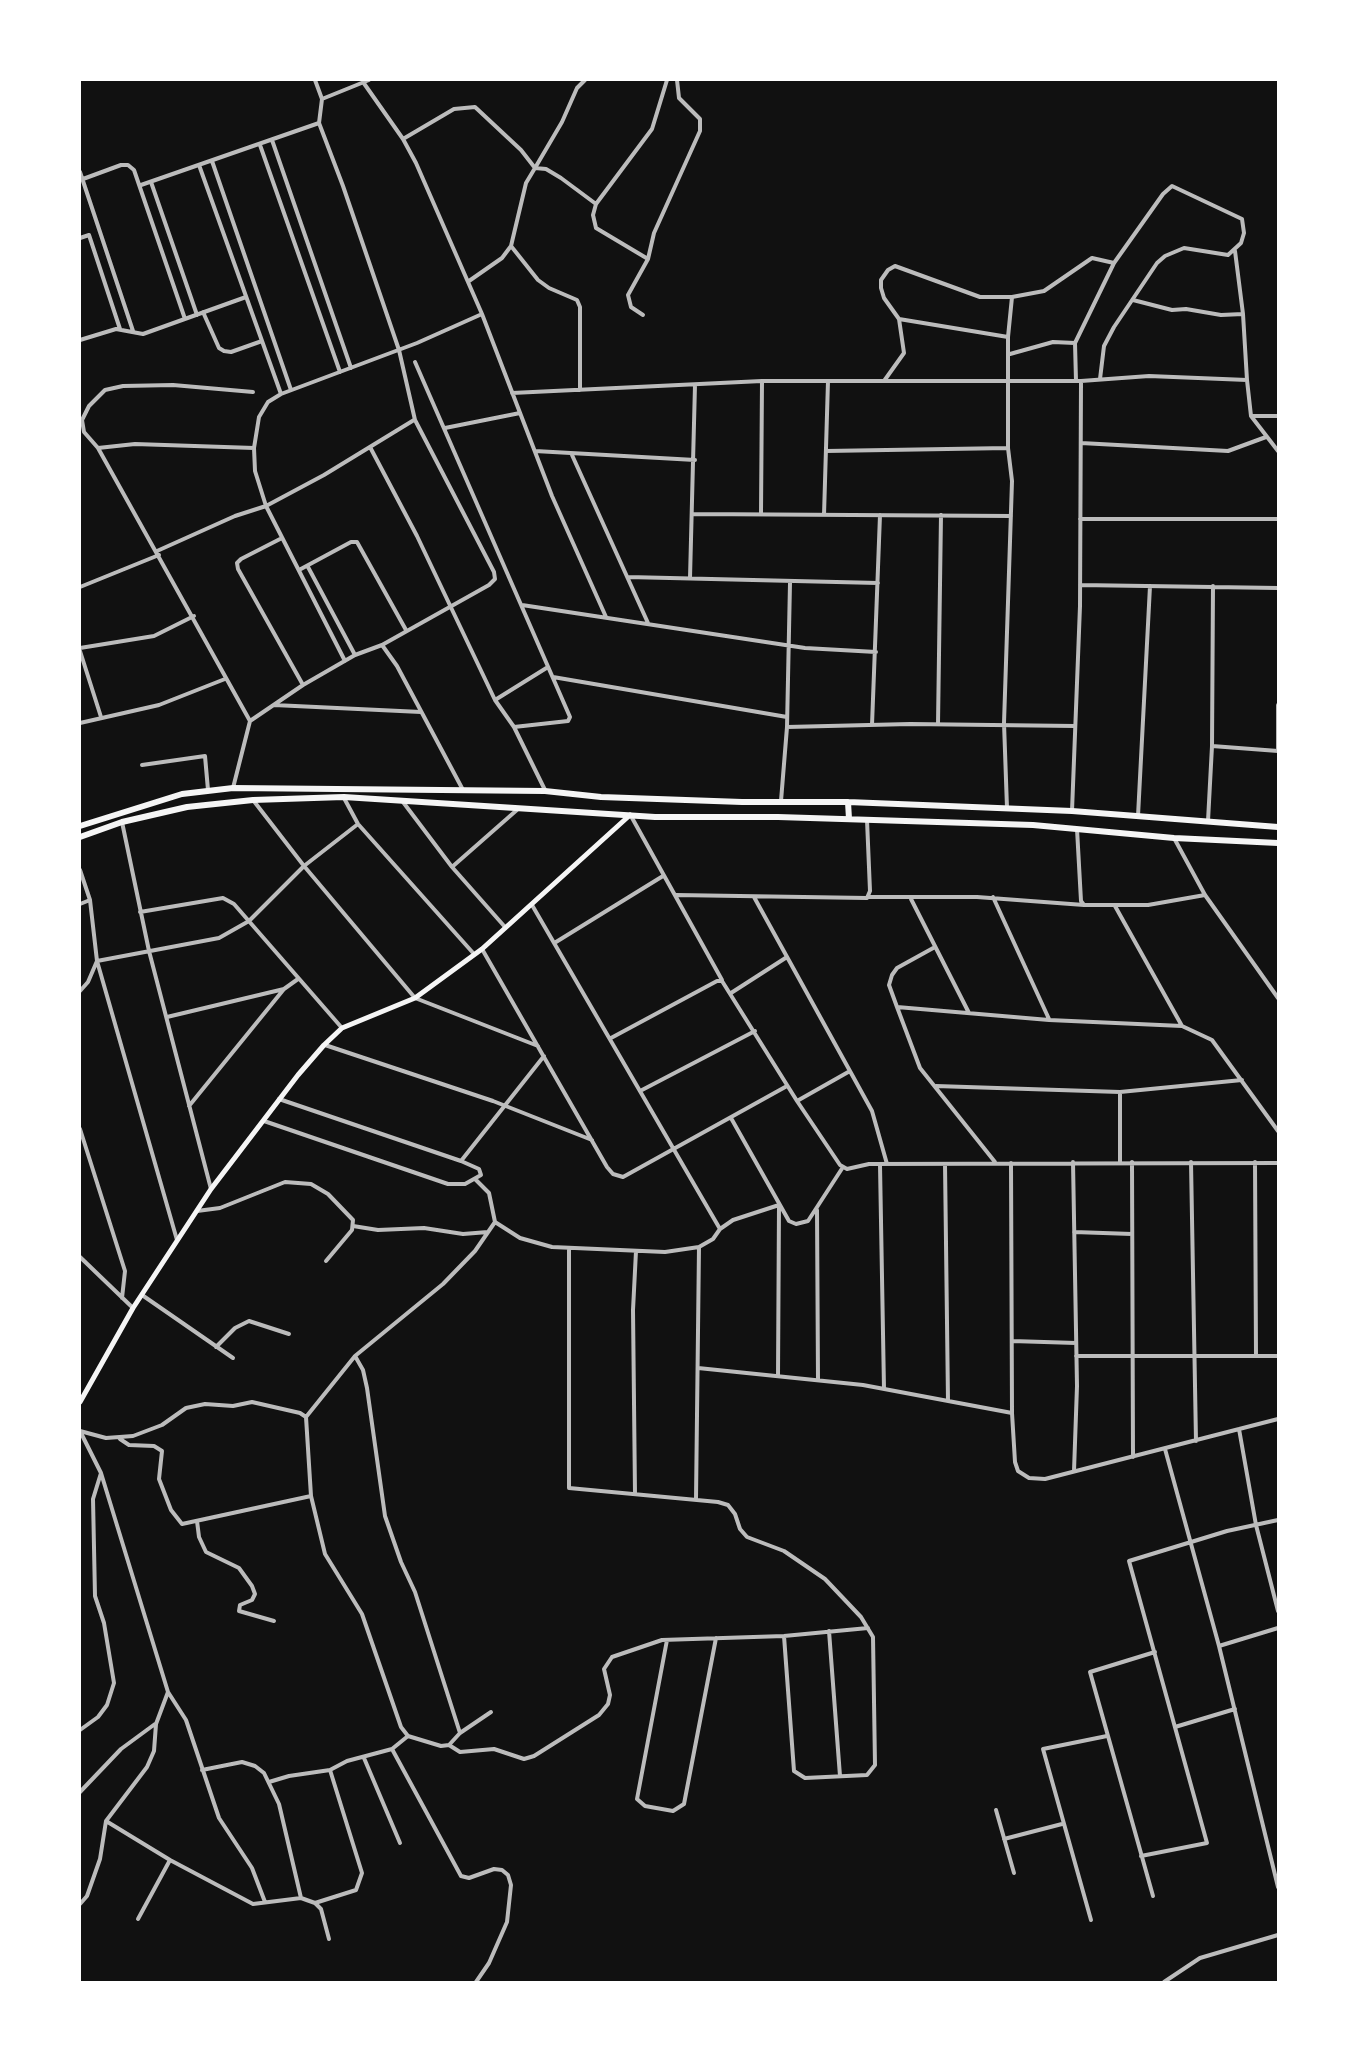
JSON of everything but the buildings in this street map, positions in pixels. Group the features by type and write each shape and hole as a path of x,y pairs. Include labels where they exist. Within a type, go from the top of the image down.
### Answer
{"highway":[{"path":"80,826 130,808 208,790 233,788 545,791 601,797 848,802 1072,811 1278,827"},
{"path":"80,837 122,822 187,807 253,800 344,797 518,810 630,815 849,819 1077,828 1174,838 1278,843"},
{"path":"848,802 849,819"}],"main road":[{"path":"80,1399 133,1308 211,1189 279,1099 324,1045 342,1028 415,998 482,949 630,815"}],"street":[{"path":"233,788 250,721 303,685 355,655 382,645 489,585 495,579 494,572 414,420 399,350 319,123 322,99 315,80"},
{"path":"322,99 369,80"},
{"path":"469,281 502,258 511,246 526,183 562,122 576,88 585,80"},
{"path":"648,259 596,228 592,215 596,204 652,129 667,80"},
{"path":"643,315 631,307 628,296 648,259 654,233 700,131 700,119 679,99 677,80"},
{"path":"363,82 403,139 469,281 535,452 606,617"},
{"path":"403,139 454,109 475,107 521,150 535,168 546,169 596,204"},
{"path":"141,185 319,123"},
{"path":"272,140 351,368"},
{"path":"260,145 340,372"},
{"path":"212,161 291,390"},
{"path":"83,179 121,165 128,165 134,170 185,319"},
{"path":"199,165 281,394"},
{"path":"80,172 134,331"},
{"path":"151,182 197,315"},
{"path":"1076,381 1075,342 1114,263 1163,194 1172,186 1242,219 1244,232 1235,251 1243,314 1251,416 1278,451"},
{"path":"80,238 89,235 120,329"},
{"path":"511,246 529,272 538,280 549,288 577,300 580,308 580,390"},
{"path":"1100,379 1104,346 1157,263 1184,248 1228,255 1235,251"},
{"path":"883,381 904,353 899,319 884,298 881,288 881,280 888,270 895,266 980,297 1012,297 1044,291 1092,258 1114,263"},
{"path":"80,340 120,329 143,334 246,297"},
{"path":"1007,808 1004,723 1012,481 1008,448 1010,354 1008,337 1012,297"},
{"path":"1133,300 1172,310 1243,314"},
{"path":"204,312 219,348 224,351 231,352 262,341"},
{"path":"345,661 266,506 255,471 254,448 259,417 268,402 281,394 399,350 482,314"},
{"path":"899,319 1008,337"},
{"path":"1010,354 1053,342 1075,342"},
{"path":"416,362 553,677 569,720 514,727"},
{"path":"512,393 762,381 1081,381 1149,376 1247,380"},
{"path":"761,513 762,381"},
{"path":"824,515 828,381"},
{"path":"1072,811 1080,585 1081,381"},
{"path":"250,721 225,679 194,616 98,448 84,432 82,420 89,406 105,390 123,386 172,385 253,392"},
{"path":"690,578 695,460 695,385"},
{"path":"445,428 520,413"},
{"path":"1251,416 1278,416"},
{"path":"80,587 235,516 266,506 414,420"},
{"path":"1081,443 1228,451 1267,437"},
{"path":"98,448 135,444 254,448"},
{"path":"370,447 451,606 495,700 514,727 545,791"},
{"path":"826,451 1008,448"},
{"path":"535,452 695,460"},
{"path":"572,455 648,623"},
{"path":"693,514 1011,516"},
{"path":"872,725 880,515"},
{"path":"938,724 941,515"},
{"path":"1080,519 1278,519"},
{"path":"282,538 237,563 303,685"},
{"path":"299,570 351,542 357,542 406,630"},
{"path":"308,567 355,655"},
{"path":"628,577 878,584"},
{"path":"781,802 787,717 790,583"},
{"path":"1080,585 1278,588"},
{"path":"1138,816 1150,586"},
{"path":"1208,821 1212,746 1213,586"},
{"path":"521,605 788,645 876,652"},
{"path":"101,717 80,649 154,636 194,616"},
{"path":"382,645 463,790"},
{"path":"495,700 548,667"},
{"path":"553,677 787,717"},
{"path":"80,723 159,705 225,679"},
{"path":"273,705 421,712"},
{"path":"1212,746 1278,751 1278,705"},
{"path":"786,727 1004,723 1075,726"},
{"path":"142,765 203,755 207,759 208,790"},
{"path":"344,797 358,824 474,954"},
{"path":"253,800 304,866 415,998 539,1047"},
{"path":"403,802 452,867 506,927"},
{"path":"452,867 518,810"},
{"path":"630,815 722,981 787,1086 843,1167"},
{"path":"867,820 869,897"},
{"path":"122,822 149,951 211,1189"},
{"path":"97,961 219,938 249,921 304,866 358,824"},
{"path":"1077,828 1081,901 1084,905"},
{"path":"1174,838 1205,895 1278,998"},
{"path":"80,870 90,900 97,961 178,1240"},
{"path":"556,942 663,876"},
{"path":"675,895 911,899 993,897 1115,906 1148,905 1205,895"},
{"path":"754,897 872,1111 887,1164"},
{"path":"993,897 1049,1020"},
{"path":"140,912 223,898 234,904 342,1028"},
{"path":"911,899 969,1013"},
{"path":"80,904 90,900"},
{"path":"532,904 642,1090 720,1229"},
{"path":"1115,906 1182,1026"},
{"path":"935,947 897,968 889,985 920,1068 996,1163"},
{"path":"482,949 613,1174 623,1177 787,1086"},
{"path":"731,993 787,957"},
{"path":"80,991 97,961"},
{"path":"188,1107 284,989 298,979"},
{"path":"611,1038 717,981 722,981"},
{"path":"168,1017 284,989"},
{"path":"897,1007 1049,1020 1182,1026 1212,1040 1278,1131"},
{"path":"642,1090 754,1031"},
{"path":"324,1045 504,1105 592,1140"},
{"path":"461,1161 544,1056"},
{"path":"797,1101 850,1071"},
{"path":"935,1086 1120,1092 1242,1080"},
{"path":"1120,1092 1120,1162"},
{"path":"264,1121 448,1184 465,1184 476,1180 481,1173 478,1169 461,1161 279,1099"},
{"path":"731,1118 789,1221 796,1224 808,1221 843,1167"},
{"path":"80,1128 124,1271 122,1298"},
{"path":"1191,1161 1196,1441"},
{"path":"1072,1162 1076,1343 1074,1471"},
{"path":"1132,1162 1133,1456"},
{"path":"1255,1162 1256,1356"},
{"path":"843,1167 880,1164 1278,1162"},
{"path":"1011,1163 1012,1413 1015,1462 1018,1471 1029,1478 1045,1479 1278,1419"},
{"path":"880,1164 884,1389"},
{"path":"945,1164 948,1401"},
{"path":"476,1180 489,1193 495,1222 520,1238 552,1247 665,1252 699,1247 713,1239 720,1229 749,1214 779,1205"},
{"path":"197,1211 220,1208 265,1188 285,1182 311,1184 328,1194 353,1220 353,1226 326,1261"},
{"path":"778,1376 779,1205"},
{"path":"817,1209 818,1380"},
{"path":"491,1712 460,1733 449,1744 441,1746 408,1736 401,1727 362,1614 325,1554 311,1496 306,1417 355,1356 434,1292 475,1251 495,1222"},
{"path":"353,1226 378,1230 424,1228 463,1234 488,1232"},
{"path":"1074,1232 1132,1234"},
{"path":"696,1499 699,1247"},
{"path":"569,1248 569,1488 696,1499 728,1505 735,1514 740,1529 747,1537 802,1561 825,1579 861,1617 873,1637 875,1765 867,1775 805,1778 794,1771 784,1636"},
{"path":"635,1494 633,1310 636,1251"},
{"path":"80,1257 133,1308"},
{"path":"142,1294 233,1358"},
{"path":"216,1347 236,1328 249,1322 289,1334"},
{"path":"1012,1341 1076,1343"},
{"path":"355,1356 363,1370 367,1388 385,1516 415,1592 460,1733"},
{"path":"1076,1356 1278,1356"},
{"path":"698,1368 884,1389 1012,1413"},
{"path":"80,1431 106,1438 119,1438 152,1430 186,1408 206,1404 233,1406 252,1402 300,1413 306,1417"},
{"path":"1239,1429 1256,1525 1278,1611"},
{"path":"80,1431 101,1473 168,1692 186,1720 219,1818 252,1868 266,1902"},
{"path":"119,1438 129,1444 158,1447 162,1451 159,1479 171,1510 182,1524 311,1496"},
{"path":"1165,1449 1219,1646 1278,1887"},
{"path":"80,1730 98,1717 107,1706 114,1683 104,1623 95,1596 93,1499 101,1473"},
{"path":"1141,1856 1207,1843 1129,1561 1191,1542 1278,1520"},
{"path":"197,1521 198,1537 206,1552 239,1569 252,1586 255,1594 252,1600 240,1605 239,1611 274,1621"},
{"path":"449,1744 460,1752 494,1749 524,1759 534,1756 599,1715 608,1704 610,1695 604,1668 612,1657 668,1640 784,1636 868,1628"},
{"path":"1219,1646 1278,1628"},
{"path":"829,1631 840,1776"},
{"path":"668,1640 637,1799 645,1806 673,1811 684,1804 716,1638"},
{"path":"1153,1896 1090,1672 1155,1652"},
{"path":"80,1904 87,1896 100,1859 106,1821 147,1767 154,1751 156,1724 168,1692"},
{"path":"1175,1727 1235,1709"},
{"path":"80,1792 121,1749 156,1724"},
{"path":"269,1782 289,1776 330,1770 347,1761 392,1749 408,1736"},
{"path":"1091,1920 1062,1824 1043,1749 1107,1736"},
{"path":"392,1749 461,1876 470,1878 494,1869 502,1870 508,1875 512,1885 507,1922 489,1964 476,1983"},
{"path":"364,1758 400,1843"},
{"path":"202,1770 227,1763 249,1763 264,1773 279,1804 301,1898"},
{"path":"315,1903 356,1890 362,1873 330,1770"},
{"path":"996,1810 1014,1873"},
{"path":"106,1821 231,1895 253,1904 301,1898 315,1903 321,1909 329,1939"},
{"path":"1004,1839 1062,1824"},
{"path":"138,1919 170,1860"},
{"path":"1164,1983 1200,1958 1278,1935"}]}
